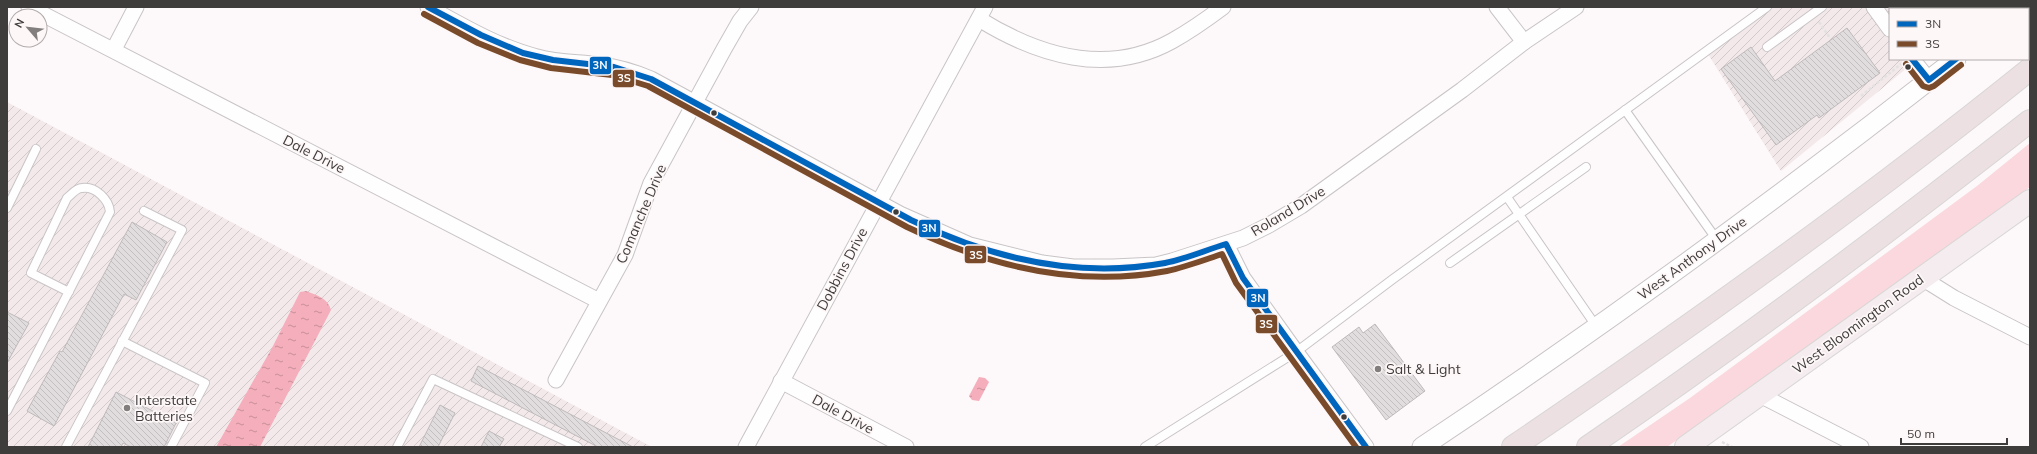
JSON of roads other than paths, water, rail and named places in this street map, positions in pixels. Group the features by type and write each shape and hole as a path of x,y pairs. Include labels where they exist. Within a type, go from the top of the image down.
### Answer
{"highway":[{"path":"1513,447 1743,287 1865,197 2030,69"},
{"path":"1588,447 1729,348 1887,232 2030,121"}],"main road":[{"name":"West Bloomington Road","path":"1686,447 2030,201"}],"street":[{"name":"Dale Drive","path":"29,7 114,49 599,301"},
{"path":"114,49 136,7"},
{"name":"Roland Drive","path":"428,7 514,50 538,58 564,62 599,64 624,69 651,78 878,202 933,230 970,245 1042,263 1073,267 1113,268 1156,265 1226,244 1270,225 1301,206 1462,90 1524,42 1576,7"},
{"name":"Comanche Drive","path":"556,380 625,254 651,183 736,28 751,7"},
{"path":"982,13 1015,40 1041,50 1064,56 1110,58 1148,51 1172,41 1223,7"},
{"path":"1498,7 1524,42"},
{"path":"1874,7 1889,28"},
{"name":"Dobbins Drive","path":"746,447 982,13"},
{"path":"1913,60 1930,80"},
{"name":"West Anthony Drive","path":"1422,447 1717,240 1955,60"},
{"path":"1226,244 1244,278 1366,447"},
{"path":"1922,278 1954,298 2030,337"},
{"name":"Dale Drive","path":"781,381 906,447"},
{"path":"1760,395 1861,447"}],"lane":[{"path":"1145,447 1296,352 1767,7"},
{"path":"1767,47 1822,7"},
{"path":"1625,110 1717,240"},
{"path":"7,208 36,149"},
{"path":"1450,263 1586,167"},
{"path":"7,411 69,292 110,212 109,204 104,197 94,191 82,187 67,198 31,273 69,292"},
{"path":"1507,197 1596,326"},
{"path":"66,447 182,230 144,211"},
{"path":"122,340 205,383 171,447"},
{"path":"397,447 433,379 578,447"}],"water":[{"path":"306,291 324,300 331,310 260,447 216,447 273,346 300,292"},
{"path":"979,377 985,378 989,382 979,401 972,400 969,396"}],"place":[{"name":"Salt & Light","path":"1378,369"},
{"name":"Interstate Batteries","path":"127,408"}]}
